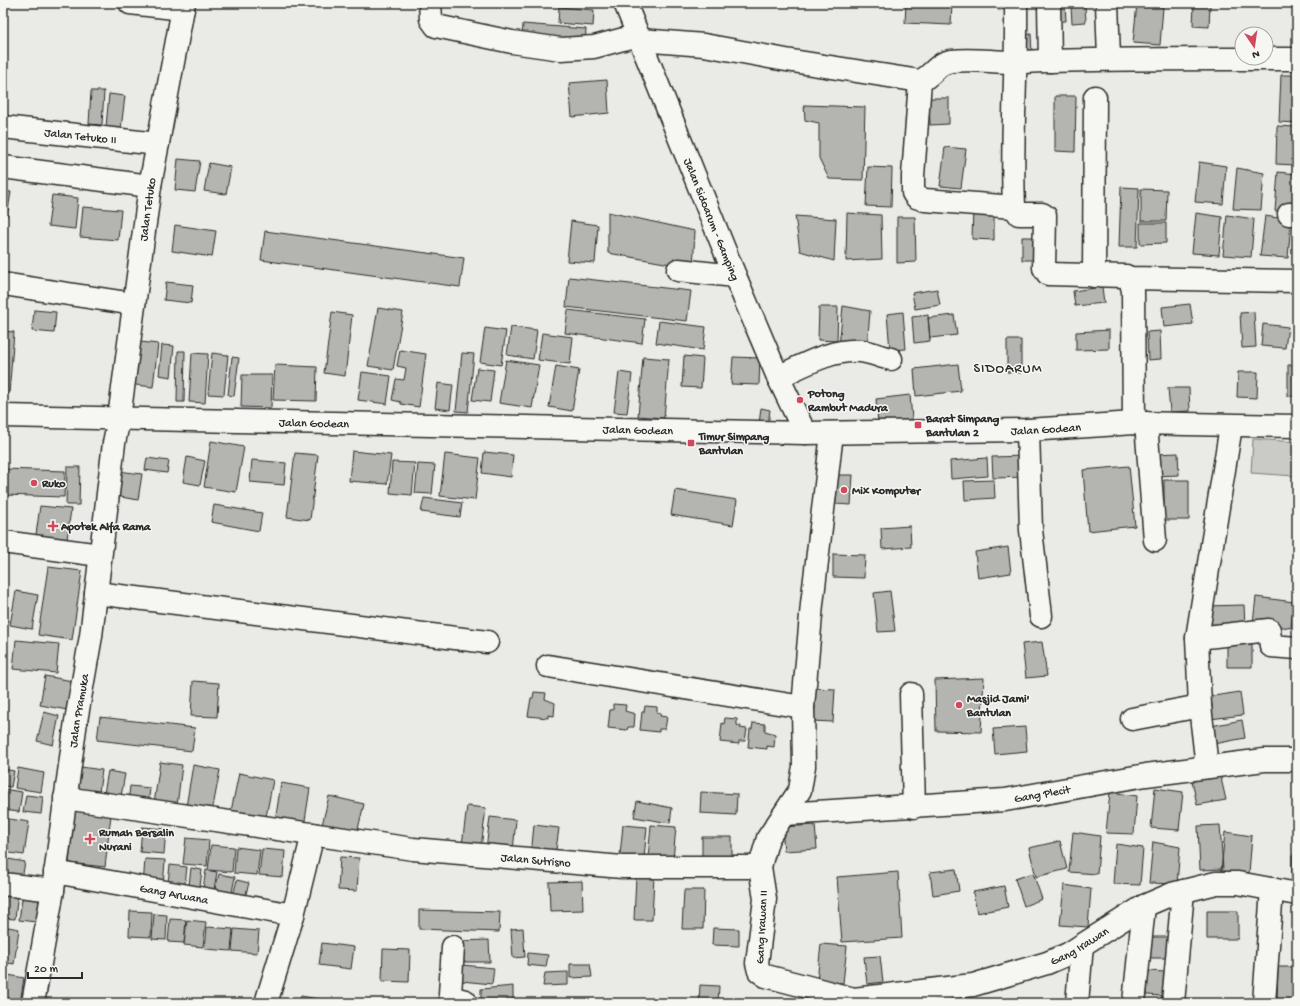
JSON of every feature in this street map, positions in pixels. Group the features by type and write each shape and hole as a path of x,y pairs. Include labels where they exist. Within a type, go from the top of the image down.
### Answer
{"street":[{"path":"130,3 183,6"},
{"path":"430,3 431,19 436,26 512,42 562,49 577,49 639,38 704,45 786,60 920,81 928,77 939,64 953,61 1017,63 1050,60 1109,58 1297,59"},
{"name":"Jalan Sidoarum - Gamping","path":"625,3 734,276 778,377 805,433"},
{"path":"1016,3 1017,63 1013,149 1014,207 1019,214 1042,214 1046,216 1044,268 1048,274 1126,276 1130,278 1297,281"},
{"path":"1049,3 1050,60"},
{"path":"1107,3 1109,58"},
{"name":"Jalan Tetuko","path":"119,418 150,186 183,6"},
{"path":"920,81 913,193 916,197 925,200 1014,207"},
{"path":"1094,276 1096,97"},
{"name":"Jalan Tetuko II","path":"3,128 158,144"},
{"path":"3,167 150,186"},
{"path":"678,270 734,276"},
{"path":"1130,278 1133,291 1140,423 1155,540"},
{"path":"3,284 134,304"},
{"path":"778,377 816,360 843,351 862,351 891,359"},
{"name":"Jalan Godean","path":"3,416 805,433 1028,430 1140,423 1231,426 1297,426"},
{"name":"Jalan Pramuka","path":"33,1003 54,881 96,593 114,443 119,418"},
{"path":"1207,767 1200,706 1197,638 1231,426"},
{"path":"1028,430 1031,530 1041,616"},
{"name":"Gang Irawan II","path":"832,433 812,604 803,707 804,766 800,790 768,838 760,867 764,899 757,963 759,971 766,976 854,1001"},
{"path":"3,542 100,555"},
{"path":"96,593 487,642"},
{"path":"1197,638 1269,630 1271,646 1297,648"},
{"path":"548,666 803,707"},
{"path":"912,694 914,807"},
{"path":"1132,719 1200,706"},
{"name":"Gang Plecit","path":"785,814 1006,800 1146,775 1264,760 1297,760"},
{"name":"Jalan Sutrisno","path":"65,798 413,849 622,867 760,867"},
{"path":"266,1003 293,915 313,834"},
{"name":"Gang Arwana","path":"3,884 54,881 293,915"},
{"name":"Gang Irawan","path":"854,1001 974,994 1068,954 1144,906 1183,891 1216,883 1238,883 1297,894"},
{"path":"1264,1003 1272,889"},
{"path":"1173,1003 1183,891"},
{"path":"1134,1003 1144,906"},
{"path":"1077,1003 1082,945"},
{"path":"452,947 450,994 453,998 466,1001 466,1003"}],"shaded area":[{"path":"1253,439 1297,442 1297,485 1295,485 1295,476 1251,473"}],"building":[{"path":"906,3 952,3 951,25 905,23"},
{"path":"998,3 1012,3 1012,9 998,10"},
{"path":"1137,3 1163,7 1160,45 1133,43"},
{"path":"1065,4 1066,21 1052,21 1051,5"},
{"path":"1194,4 1210,4 1209,27 1193,26"},
{"path":"1071,6 1085,6 1086,22 1072,23"},
{"path":"559,7 594,10 593,26 558,23"},
{"path":"523,24 586,29 585,45 522,40"},
{"path":"1031,34 1032,56 1020,57 1018,35"},
{"path":"1281,75 1297,75 1297,123 1279,122"},
{"path":"607,80 609,113 572,117 569,83"},
{"path":"91,91 104,91 102,125 89,124"},
{"path":"109,94 125,96 121,129 106,127"},
{"path":"1055,96 1076,96 1075,152 1055,151"},
{"path":"929,98 949,98 949,124 930,125"},
{"path":"804,105 865,107 863,180 829,179 819,158 819,123 805,120"},
{"path":"1277,126 1296,127 1295,165 1276,164"},
{"path":"945,147 966,149 961,188 940,186"},
{"path":"178,159 200,161 195,192 175,190"},
{"path":"1199,162 1226,166 1223,204 1195,202"},
{"path":"209,163 231,167 226,194 204,191"},
{"path":"868,167 892,168 891,207 866,206"},
{"path":"1237,168 1264,173 1261,210 1233,209"},
{"path":"1278,172 1297,174 1297,212 1275,211"},
{"path":"1121,187 1139,188 1137,247 1119,247"},
{"path":"1141,189 1167,190 1166,221 1141,221"},
{"path":"3,191 11,192 7,216 3,216"},
{"path":"52,195 78,198 75,229 48,226"},
{"path":"83,207 121,210 118,240 80,237"},
{"path":"973,208 994,209 994,240 972,239"},
{"path":"608,212 695,231 693,268 608,253"},
{"path":"847,213 881,215 882,259 846,261"},
{"path":"1196,213 1222,217 1219,255 1192,253"},
{"path":"1227,215 1254,219 1251,257 1223,255"},
{"path":"795,216 836,219 834,261 800,251"},
{"path":"1265,216 1291,220 1288,258 1260,256"},
{"path":"897,217 915,217 916,262 897,263"},
{"path":"571,221 598,225 595,263 567,261"},
{"path":"1140,223 1166,223 1166,243 1140,244"},
{"path":"175,225 216,231 212,257 172,251"},
{"path":"265,231 464,258 460,287 261,260"},
{"path":"1022,237 1041,237 1041,260 1022,260"},
{"path":"569,277 691,291 687,321 566,307"},
{"path":"166,282 193,285 191,303 164,300"},
{"path":"1102,287 1104,303 1075,306 1073,291"},
{"path":"937,289 940,305 915,309 912,293"},
{"path":"1190,304 1193,324 1164,327 1162,307"},
{"path":"843,306 870,311 867,348 839,346"},
{"path":"819,307 838,307 837,341 818,340"},
{"path":"378,308 403,312 393,370 368,366"},
{"path":"34,310 56,312 54,333 32,331"},
{"path":"568,310 645,319 642,343 565,333"},
{"path":"332,312 352,315 345,376 324,373"},
{"path":"903,312 906,349 890,350 887,314"},
{"path":"1254,312 1256,347 1242,348 1240,313"},
{"path":"928,315 930,341 914,343 912,317"},
{"path":"954,315 957,335 930,338 928,318"},
{"path":"659,321 706,327 703,350 656,343"},
{"path":"1263,324 1288,327 1285,348 1261,346"},
{"path":"511,327 537,330 533,359 507,355"},
{"path":"485,328 506,331 501,365 480,362"},
{"path":"1109,330 1109,349 1076,350 1076,332"},
{"path":"3,331 14,332 9,394 3,394"},
{"path":"1160,331 1161,359 1148,360 1147,332"},
{"path":"542,333 573,337 570,364 538,360"},
{"path":"1007,340 1021,340 1021,373 1007,372"},
{"path":"132,341 158,344 153,387 127,384"},
{"path":"162,345 174,346 171,377 159,375"},
{"path":"400,350 426,354 419,407 401,404 401,402 392,400 396,379 404,380 406,368 397,366"},
{"path":"178,351 185,351 184,402 177,402"},
{"path":"192,353 208,354 205,403 189,402"},
{"path":"212,353 228,355 224,395 208,394"},
{"path":"462,353 474,354 468,412 456,411"},
{"path":"684,356 703,358 701,388 682,387"},
{"path":"232,357 239,358 234,396 228,395"},
{"path":"643,357 669,359 664,418 638,416"},
{"path":"733,357 760,358 759,385 731,384"},
{"path":"506,360 539,365 532,408 499,403"},
{"path":"958,364 961,391 916,396 914,369"},
{"path":"275,365 317,367 316,401 273,400"},
{"path":"1288,365 1297,365 1297,396 1288,396"},
{"path":"556,366 579,370 572,411 549,407"},
{"path":"477,368 494,370 490,402 472,400"},
{"path":"362,372 391,376 387,404 358,400"},
{"path":"619,372 632,374 627,413 614,412"},
{"path":"1238,372 1258,372 1257,398 1237,397"},
{"path":"242,375 272,375 271,408 241,407"},
{"path":"438,383 453,385 450,410 435,408"},
{"path":"1168,388 1189,388 1190,411 1170,412"},
{"path":"910,395 912,419 878,423 876,399"},
{"path":"761,408 770,410 768,425 759,424"},
{"path":"211,441 244,447 236,492 204,487"},
{"path":"352,451 391,455 387,484 349,481"},
{"path":"484,452 513,455 511,477 482,473"},
{"path":"295,453 318,455 310,520 287,517"},
{"path":"1178,453 1179,475 1154,476 1154,454"},
{"path":"445,454 480,458 475,500 440,496"},
{"path":"1026,456 1026,477 993,478 992,457"},
{"path":"187,457 205,461 200,485 183,482"},
{"path":"147,458 169,461 167,473 145,470"},
{"path":"987,458 988,476 951,479 950,461"},
{"path":"252,460 286,463 284,485 250,482"},
{"path":"392,462 415,463 412,495 390,493"},
{"path":"418,464 435,465 432,494 415,493"},
{"path":"1129,466 1135,526 1088,531 1083,470"},
{"path":"67,467 80,467 79,505 66,505"},
{"name":"Ruko","path":"3,469 65,471 64,497 3,495"},
{"path":"118,471 142,474 138,500 115,496"},
{"name":"Mix Komputer","path":"837,475 853,475 851,505 835,504"},
{"path":"994,480 995,498 965,500 964,481"},
{"path":"1164,480 1189,480 1189,520 1164,520"},
{"path":"675,490 737,500 733,525 671,515"},
{"path":"424,498 462,503 460,517 421,512"},
{"path":"214,505 262,513 259,531 211,522"},
{"name":"Apotek Alfa Rama","path":"40,506 71,509 66,547 35,542"},
{"path":"910,526 911,547 882,549 881,528"},
{"path":"1008,547 1011,573 978,578 975,552"},
{"path":"833,554 865,555 864,578 833,577"},
{"path":"48,567 82,571 72,640 38,635"},
{"path":"16,591 38,595 32,629 10,625"},
{"path":"890,591 895,631 878,632 874,593"},
{"path":"1256,597 1294,602 1291,628 1253,623"},
{"path":"1244,605 1245,626 1207,628 1206,606"},
{"path":"16,640 59,644 56,673 13,669"},
{"path":"1042,642 1047,676 1026,678 1022,644"},
{"path":"1252,644 1252,667 1227,667 1227,645"},
{"path":"45,676 78,682 73,711 40,705"},
{"name":"Masjid Jami' Bantulan","path":"984,678 981,732 936,731 935,680"},
{"path":"193,681 219,683 217,717 191,716"},
{"path":"814,688 835,689 833,722 811,721"},
{"path":"534,692 546,693 545,699 555,703 554,716 548,715 548,718 528,716 531,698 533,698"},
{"path":"1240,692 1243,715 1210,719 1207,697"},
{"path":"613,704 626,705 625,711 635,714 634,727 628,727 627,730 608,728 610,710 613,710"},
{"path":"645,706 657,707 657,713 661,714 660,716 667,717 665,729 659,729 659,732 640,730 642,712 644,712"},
{"path":"44,712 59,716 53,745 37,741"},
{"path":"100,717 195,728 192,751 97,740"},
{"path":"725,718 737,719 737,725 741,726 740,728 747,729 745,741 739,741 739,744 720,742 722,723 724,724"},
{"path":"1242,720 1245,738 1214,744 1211,726"},
{"path":"753,723 765,724 765,731 775,734 774,747 767,746 767,749 748,747 750,729 752,729"},
{"path":"1025,727 1027,751 995,754 993,729"},
{"path":"160,762 182,765 177,806 154,804"},
{"path":"193,765 220,770 212,812 186,807"},
{"path":"74,766 102,770 99,792 71,789"},
{"path":"18,768 44,773 41,792 15,788"},
{"path":"3,769 14,771 11,787 3,786"},
{"path":"108,771 125,774 120,802 103,799"},
{"path":"239,773 273,780 266,817 231,811"},
{"path":"1220,774 1226,800 1197,805 1192,780"},
{"path":"281,783 310,788 304,827 275,822"},
{"path":"130,786 150,788 148,805 128,803"},
{"path":"1155,788 1183,792 1179,830 1151,828"},
{"path":"3,789 22,792 19,812 3,810"},
{"path":"701,792 737,794 736,815 700,813"},
{"path":"1110,792 1137,796 1134,834 1106,833"},
{"path":"26,795 43,797 41,814 23,812"},
{"path":"329,796 364,804 357,833 322,825"},
{"path":"637,801 672,808 670,823 634,817"},
{"path":"467,806 486,808 481,848 462,845"},
{"name":"Rumah Bersalin Nurani","path":"75,811 111,815 105,867 69,863"},
{"path":"490,817 516,820 513,851 486,849"},
{"path":"3,818 29,822 24,855 3,852"},
{"path":"534,825 559,828 555,857 531,855"},
{"path":"623,825 647,827 644,858 620,855"},
{"path":"651,825 676,827 673,860 648,858"},
{"path":"815,825 817,849 784,851 782,827"},
{"path":"1220,825 1223,869 1200,870 1198,826"},
{"path":"142,827 166,829 164,854 140,852"},
{"path":"1073,832 1100,836 1097,874 1069,872"},
{"path":"1225,832 1252,836 1249,873 1221,871"},
{"path":"702,837 732,837 732,861 702,861"},
{"path":"186,838 209,840 207,866 183,864"},
{"path":"1060,841 1067,869 1036,877 1029,848"},
{"path":"1153,842 1180,847 1177,884 1149,883"},
{"path":"1116,844 1143,848 1140,885 1113,884"},
{"path":"211,845 234,847 232,872 208,870"},
{"path":"236,847 260,850 257,875 234,873"},
{"path":"262,849 285,851 283,877 259,875"},
{"path":"1292,855 1297,855 1297,881 1292,881"},
{"path":"340,857 359,858 357,891 338,890"},
{"path":"3,858 25,862 22,879 3,876"},
{"path":"145,859 165,860 163,887 143,886"},
{"path":"170,865 187,867 184,893 167,891"},
{"path":"191,868 202,870 199,895 188,893"},
{"path":"956,869 959,891 933,895 930,872"},
{"path":"206,870 217,872 213,895 202,894"},
{"path":"898,872 902,938 842,942 837,877"},
{"path":"1033,873 1042,899 1024,906 1015,879"},
{"path":"219,874 235,877 231,897 214,893"},
{"path":"636,876 654,876 652,920 634,920"},
{"path":"237,880 249,883 244,901 232,899"},
{"path":"582,881 583,910 550,911 549,882"},
{"path":"1064,885 1091,889 1088,927 1060,925"},
{"path":"1004,886 1008,907 977,913 973,892"},
{"path":"3,890 18,892 15,919 3,918"},
{"path":"684,890 704,890 703,929 682,929"},
{"path":"23,893 40,894 36,922 19,920"},
{"path":"419,910 500,912 499,932 419,929"},
{"path":"130,911 152,912 151,937 129,936"},
{"path":"1207,911 1238,911 1238,939 1207,939"},
{"path":"154,914 167,915 166,940 152,939"},
{"path":"170,919 186,920 184,943 168,942"},
{"path":"187,920 206,922 203,947 184,945"},
{"path":"3,926 19,929 14,964 3,962"},
{"path":"207,927 233,929 231,951 205,949"},
{"path":"523,928 525,957 513,958 511,929"},
{"path":"713,928 739,929 739,946 712,945"},
{"path":"234,929 259,931 257,953 232,951"},
{"path":"1144,937 1169,937 1170,958 1144,958"},
{"path":"489,940 490,962 457,962 456,941"},
{"path":"322,943 354,947 351,969 319,965"},
{"path":"821,944 847,946 843,983 817,981"},
{"path":"383,949 410,950 409,982 382,981"},
{"path":"528,953 548,955 546,967 527,965"},
{"path":"880,956 883,982 867,984 864,957"},
{"path":"570,964 590,964 592,977 570,978"},
{"path":"462,965 494,968 492,984 461,981"},
{"path":"1278,967 1297,967 1297,1003 1277,1003"},
{"path":"1148,971 1166,972 1164,996 1147,995"},
{"path":"568,972 568,985 543,986 545,973"},
{"path":"3,974 24,978 20,1003 3,1003"},
{"path":"700,985 719,986 718,1003 699,1003"},
{"path":"513,986 513,1000 481,1001 481,989"},
{"path":"301,996 329,1001 329,1003 299,1003"}],"place":[{"name":"Potong Rambut Madura","path":"800,400"},
{"name":"Barat Simpang Bantulan 2","path":"918,425"},
{"name":"Timur Simpang Bantulan","path":"691,443"},
{"name":"Ruko","path":"34,483"},
{"name":"Mix Komputer","path":"844,490"},
{"name":"Apotek Alfa Rama","path":"53,526"},
{"name":"Masjid Jami' Bantulan","path":"959,705"},
{"name":"Rumah Bersalin Nurani","path":"90,839"}],"district":[{"name":"SIDOARUM","path":"1008,367"}]}
